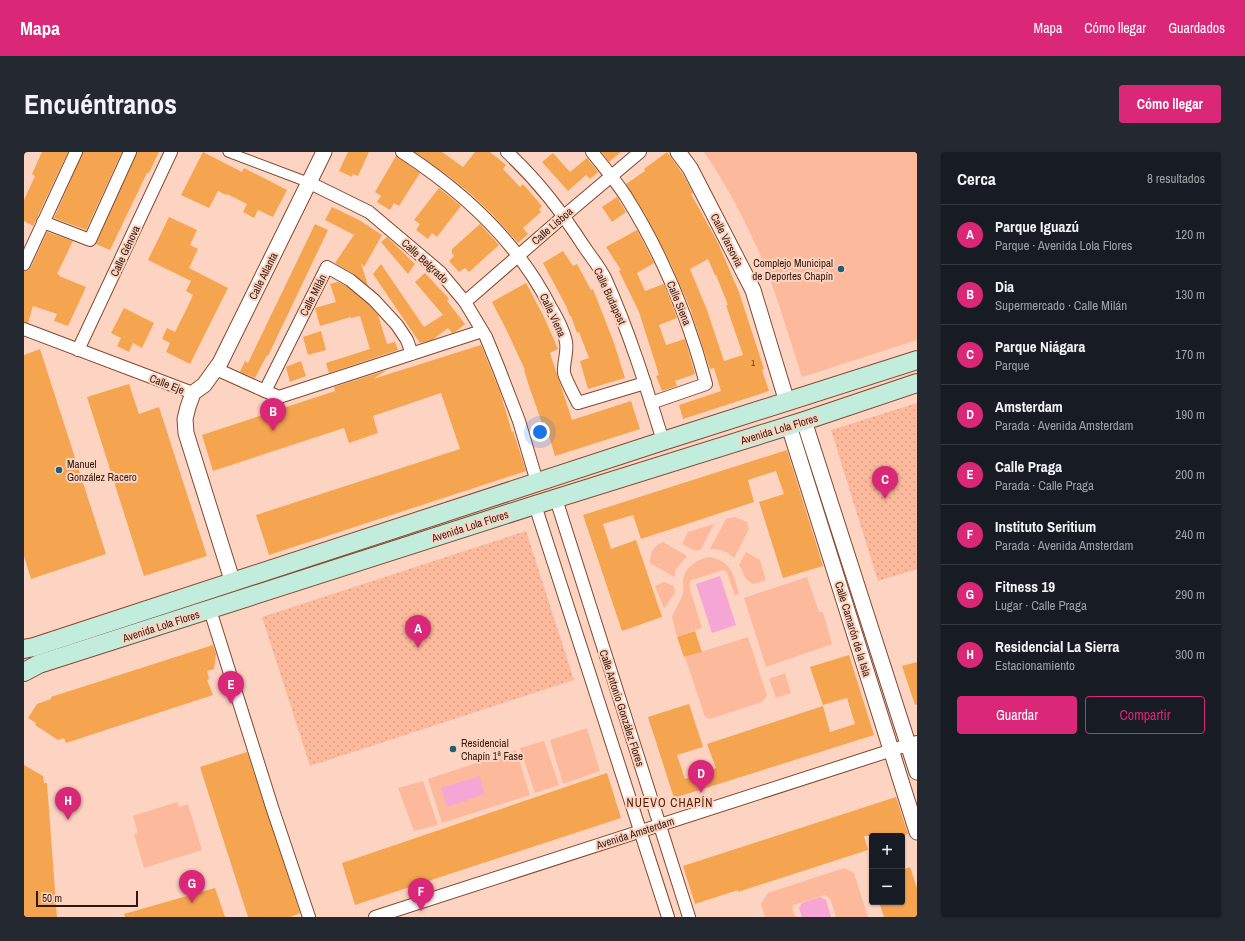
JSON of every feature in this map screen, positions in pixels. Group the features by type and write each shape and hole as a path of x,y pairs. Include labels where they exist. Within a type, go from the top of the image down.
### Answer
{"main road":[{"name":"Avenida Lola Flores","path":"24,649 34,648 537,482 917,360"},
{"name":"Avenida Lola Flores","path":"24,672 39,664 917,384"}],"street":[{"path":"24,264 76,152"},
{"path":"43,222 90,240 130,152"},
{"name":"Calle Génova","path":"78,350 172,152"},
{"name":"Calle Belgrado","path":"228,152 310,183 369,212 440,272 465,302 482,331 499,369 519,421 537,482"},
{"name":"Calle Atlanta","path":"193,393 204,385 216,369 310,183 324,152"},
{"path":"402,152 429,170 475,208 501,235 518,256"},
{"name":"Calle Budapest","path":"507,152 537,182 564,216 604,277 623,320 663,441"},
{"path":"592,152 611,177"},
{"name":"Calle Lisboa","path":"465,302 640,152"},
{"name":"Calle Varsovia","path":"678,152 690,168 753,290 787,402"},
{"name":"Calle Siena","path":"611,177 638,217 658,252 682,306 696,344 706,384 651,403"},
{"name":"Calle Viena","path":"518,256 539,284 555,314 566,343 564,373 578,404 645,383"},
{"name":"Calle Milán","path":"265,391 327,267 350,280 374,300 397,325 408,340 412,354"},
{"name":"Calle Eje","path":"24,330 193,393 185,419 186,433 233,583"},
{"path":"216,369 279,397 482,331"},
{"name":"Calle Camarón de la Isla","path":"796,423 913,744 917,772"},
{"name":"Calle Camarón de la Isla","path":"796,423 891,751 917,832"},
{"name":"Calle Antonio González Flores","path":"556,499 689,917"},
{"name":"Calle Antonio González Flores","path":"535,505 668,917"},
{"path":"210,610 272,807 309,917"},
{"name":"Avenida Amsterdam","path":"375,917 913,744"}],"shaded area":[{"name":"Complejo Municipal de Deportes Chapín","path":"704,152 917,152 917,340 802,377 769,276 748,228 732,197"},
{"path":"917,403 917,569 878,581 831,430"},
{"path":"735,517 747,522 749,529 734,558 723,551 710,549 726,519"},
{"path":"714,524 701,549 696,551 682,544 688,532"},
{"path":"526,531 574,680 310,766 262,617"},
{"path":"663,542 687,556 676,569 674,577 650,563 653,550"},
{"path":"746,552 760,560 766,580 754,584 746,578 739,565"},
{"path":"710,557 723,562 727,566 733,575 739,593 735,596 727,572 723,570 692,580 689,586 702,628 677,637 672,617 683,594 683,582 686,572 696,562"},
{"path":"720,576 736,625 712,633 696,584"},
{"path":"807,577 819,612 823,612 832,644 766,667 744,598"},
{"path":"664,582 674,586 675,592 664,609 655,586"},
{"path":"748,637 767,696 762,702 710,719 705,717 685,657"},
{"path":"785,673 791,693 776,698 769,679"},
{"path":"587,728 600,771 563,784 550,740"},
{"path":"544,741 559,785 535,793 520,748"},
{"path":"516,750 530,795 442,823 428,779"},
{"path":"479,776 485,794 447,807 441,788"},
{"path":"423,781 438,825 414,831 398,788"},
{"path":"177,802 179,807 188,804 202,850 144,868 134,834 138,833 133,816"},
{"path":"844,868 854,873 868,917 836,917 830,898 825,895 794,905 792,908 797,917 765,917 761,904 768,893"},
{"path":"820,897 826,900 831,917 802,917 799,908 802,903"}],"building":[{"path":"42,152 68,152 33,226 24,221 24,200 35,176 32,174"},
{"path":"83,152 122,152 86,230 54,218"},
{"path":"137,152 159,152 149,173 147,173 110,250 96,244"},
{"path":"203,152 242,172 244,168 287,190 273,217 258,210 254,218 243,212 247,204 218,191 209,208 181,195"},
{"path":"348,152 369,152 358,176 353,174 352,177 339,171"},
{"path":"415,152 442,152 463,167 475,152 490,152 506,165 503,169 520,187 523,184 542,206 539,209 541,212 523,228 528,234 518,243 492,214 472,195"},
{"path":"602,152 621,152 609,162"},
{"path":"667,152 682,173 693,193 691,194 718,243 739,292 764,369 762,370 769,391 683,419 679,405 721,391 714,368 710,369 690,308 669,260 645,214 626,184 645,171 644,169","holes":["708,259 728,305 726,305 743,355 724,361 707,310 690,269"]},
{"path":"553,153 570,172 587,158 598,172 590,179 586,175 568,191 542,162"},
{"path":"396,156 420,173 399,206 394,203 390,210 377,202 381,196 375,192"},
{"path":"439,188 461,206 437,237 432,233 428,239 416,230 420,224 414,220"},
{"path":"617,197 626,212 612,222 602,207"},
{"path":"332,207 359,220 382,235 364,267 361,263 368,286 354,274 335,263 354,235 325,220"},
{"path":"169,217 197,230 190,245 198,249 189,268 228,288 190,364 166,352 170,343 162,339 167,328 175,332 187,308 193,295 186,291 191,281 148,260"},
{"path":"315,224 328,230 268,356 267,355 255,378 240,372 245,361 248,363"},
{"path":"480,224 499,245 469,272 465,268 459,272 449,261 454,256 452,249"},
{"path":"637,230 654,263 637,273 645,291 664,284 677,318 659,325 666,345 685,339 695,374 675,381 677,386 662,391 656,376 659,375 639,312 619,271 621,270 606,247"},
{"path":"47,232 73,241 57,274 86,287 68,326 54,321 57,314 33,306 28,323 24,322 24,271 31,267"},
{"path":"387,237 415,264 408,274 381,242"},
{"path":"563,251 573,266 577,264 591,290 593,289 614,343 625,378 588,389 580,361 589,358 579,332 577,333 571,316 543,263"},
{"path":"381,264 424,327 443,315 415,282 425,273 449,299 447,301 465,324 455,332 452,333 448,328 432,340 420,343 373,274"},
{"path":"338,282 346,286 369,305 378,315 387,344 395,342 398,350 329,373 326,363 370,349 360,316 351,317 320,326 315,308 336,302 330,284"},
{"path":"526,283 544,317 558,349 550,353 572,420 631,401 640,429 555,456 545,422 542,423 525,370 492,302"},
{"path":"124,308 154,323 142,348 133,343 129,352 117,346 121,338 111,333"},
{"path":"321,331 326,350 308,355 303,337"},
{"path":"481,345 500,392 526,471 269,555 256,515 460,449 441,393 373,416 378,433 349,443 344,428 213,471 202,435 335,391 334,387 387,370 373,379"},
{"path":"40,349 106,554 31,579 24,556 24,355"},
{"path":"301,361 306,376 290,382 286,367"},
{"path":"129,384 139,414 159,407 207,556 144,576 87,397"},
{"path":"787,450 823,566 783,578 759,502 784,494 776,471 748,480 754,502 641,539 633,515 603,524 611,549 636,540 662,617 622,631 583,515"},
{"path":"695,631 702,652 684,657 677,637"},
{"path":"213,645 216,654 214,669 207,671 209,679 207,680 213,695 66,743 64,738 58,740 35,725 36,723 28,718 37,704 51,699 51,697"},
{"path":"849,655 874,735 674,798 648,717 689,704 703,747 677,755 685,779 716,768 707,744 823,706 830,732 855,724 847,698 823,705 810,667"},
{"path":"917,662 917,704 915,705 902,666"},
{"path":"247,752 300,913 291,917 248,917 200,767"},
{"path":"24,765 43,776 44,783 47,783 57,917 24,917"},
{"path":"607,773 621,818 355,905 342,863"},
{"path":"896,797 908,834 905,835 905,833 869,833 869,836 864,836 868,850 738,892 738,890 695,904 683,866"},
{"path":"910,867 917,888 917,917 884,917 880,905 905,905 905,869"},
{"path":"215,888 225,917 125,917 124,914"}],"place":[{"name":"Complejo Municipal de Deportes Chapín","path":"841,269"},
{"name":"Dia","path":"273,431"},
{"name":"Manuel González Racero","path":"59,470"},
{"name":"Parque Niágara","path":"885,499"},
{"name":"Parque Iguazú","path":"418,648"},
{"name":"Calle Praga","path":"231,704"},
{"name":"Residencial Chapín 1ª Fase","path":"453,749"},
{"name":"Amsterdam","path":"701,793"},
{"name":"Residencial La Sierra","path":"68,820"},
{"name":"Fitness 19","path":"192,903"},
{"name":"Instituto Seritium","path":"421,911"}],"district":[{"name":"NUEVO CHAPÍN","path":"670,803"}]}
